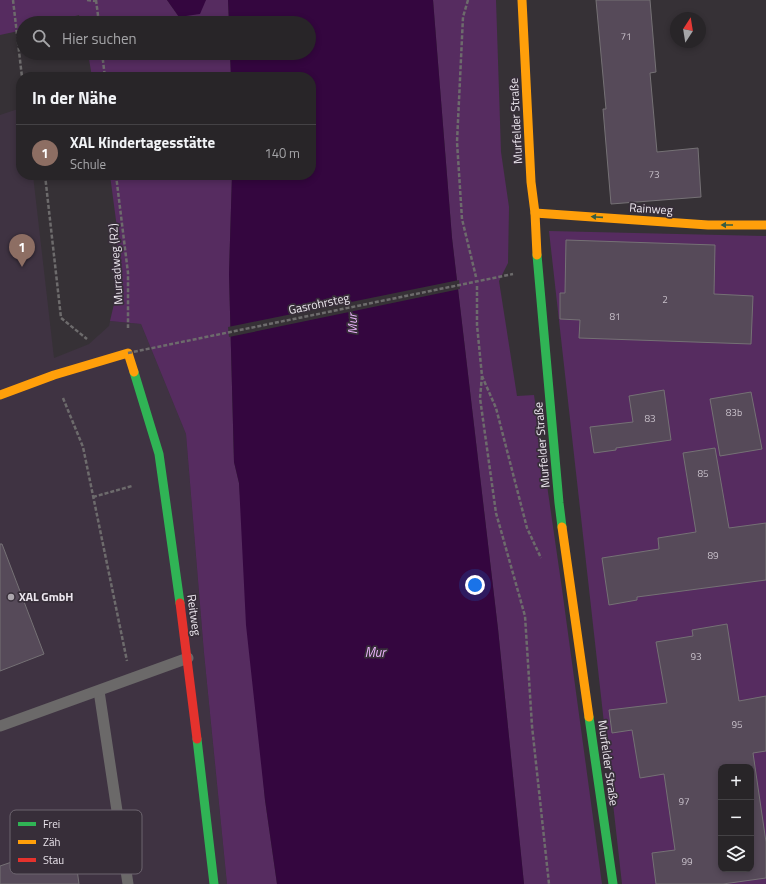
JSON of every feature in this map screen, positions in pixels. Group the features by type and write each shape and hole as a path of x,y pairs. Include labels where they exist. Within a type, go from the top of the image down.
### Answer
{"street":[{"name":"Murfelder Straße","path":"522,0 531,182 535,214 538,275 559,503 613,884"},
{"name":"Rainweg","path":"535,214 708,225 766,225"},
{"path":"0,395 112,358 128,349"},
{"name":"Reitweg","path":"128,349 159,454 188,658 214,884"}],"lane":[{"path":"0,726 188,658"},
{"path":"99,691 117,810"},
{"path":"126,874 128,884"}],"path":[{"path":"13,0 16,26"},
{"path":"87,0 96,0 98,16"},
{"path":"468,0 464,17 457,142 462,219 476,277"},
{"path":"20,60 21,72"},
{"path":"103,60 104,72"},
{"path":"45,180 61,318 112,358"},
{"name":"Murradweg (R2)","path":"117,180 128,273 128,331"},
{"name":"Gasrohrsteg","path":"128,349 513,274"},
{"path":"477,286 477,325 482,376 480,398 496,513 525,616 532,726 549,884"},
{"path":"54,376 83,447 130,679"},
{"path":"482,376 496,408 528,528 543,563"},
{"path":"93,497 132,486"}],"shaded area":[{"path":"0,0 167,0 178,16 16,16 16,32 0,35"},
{"path":"206,0 228,0 229,16 181,16"},
{"path":"433,0 496,0 501,152 509,207 508,263 499,281 517,396 534,395 602,884 524,884 498,629 452,238"},
{"path":"89,60 230,60 231,72 91,72"},
{"path":"16,110 16,180 34,180 54,358 89,344 109,326 110,321 141,324 186,434 204,653 227,884 0,884 0,115"},
{"path":"111,180 232,180 229,274 234,462 239,483 265,800 277,884 227,884 204,653 186,434 141,324 110,321 117,291 117,228"},
{"path":"549,231 766,236 766,884 622,884"}],"water":[{"path":"167,0 206,0 200,14 178,16"},
{"name":"Mur","path":"228,0 433,0 452,238 498,629 524,884 277,884 265,800 246,625 239,483 234,462 229,274 232,180 316,180 316,72 231,72 230,60 316,60 316,16 229,16"}],"pier":[{"path":"459,280 460,289 229,337 228,327"}],"building":[{"path":"596,0 650,0 656,72 650,73 657,152 698,148 701,197 611,204 603,109 606,109"},
{"path":"566,240 715,245 714,294 753,296 751,344 579,338 580,320 560,319 560,293 565,293"},
{"path":"664,390 671,440 616,448 616,450 594,453 590,427 633,422 629,396"},
{"path":"751,392 762,449 720,456 710,399"},
{"path":"715,448 729,528 766,523 766,580 637,597 637,600 609,605 602,558 659,549 658,538 696,532 683,453"},
{"name":"XAL GmbH","path":"0,544 2,544 44,654 0,671"},
{"path":"727,624 739,701 766,696 766,751 753,753 766,842 766,878 723,884 656,884 652,853 675,850 664,774 640,778 632,730 612,733 609,710 667,703 656,642 693,636 692,630"},
{"path":"10,863 10,874 78,874 79,884 0,884 0,866"}],"traffic: fast":[{"path":"537,255 562,527"},
{"path":"134,372 159,454 180,603"},
{"path":"589,717 613,884"},
{"path":"197,739 214,884"}],"traffic: slow":[{"path":"522,0 531,182 535,213 537,255"},
{"path":"535,213 708,225 766,225"},
{"path":"0,395 54,375 128,353 134,372"},
{"path":"562,527 589,717"}],"traffic: jam":[{"path":"180,603 197,739"}],"place":[{"name":"XAL Kindertagesstätte","path":"22,267"},
{"name":"XAL GmbH","path":"11,597"}]}
